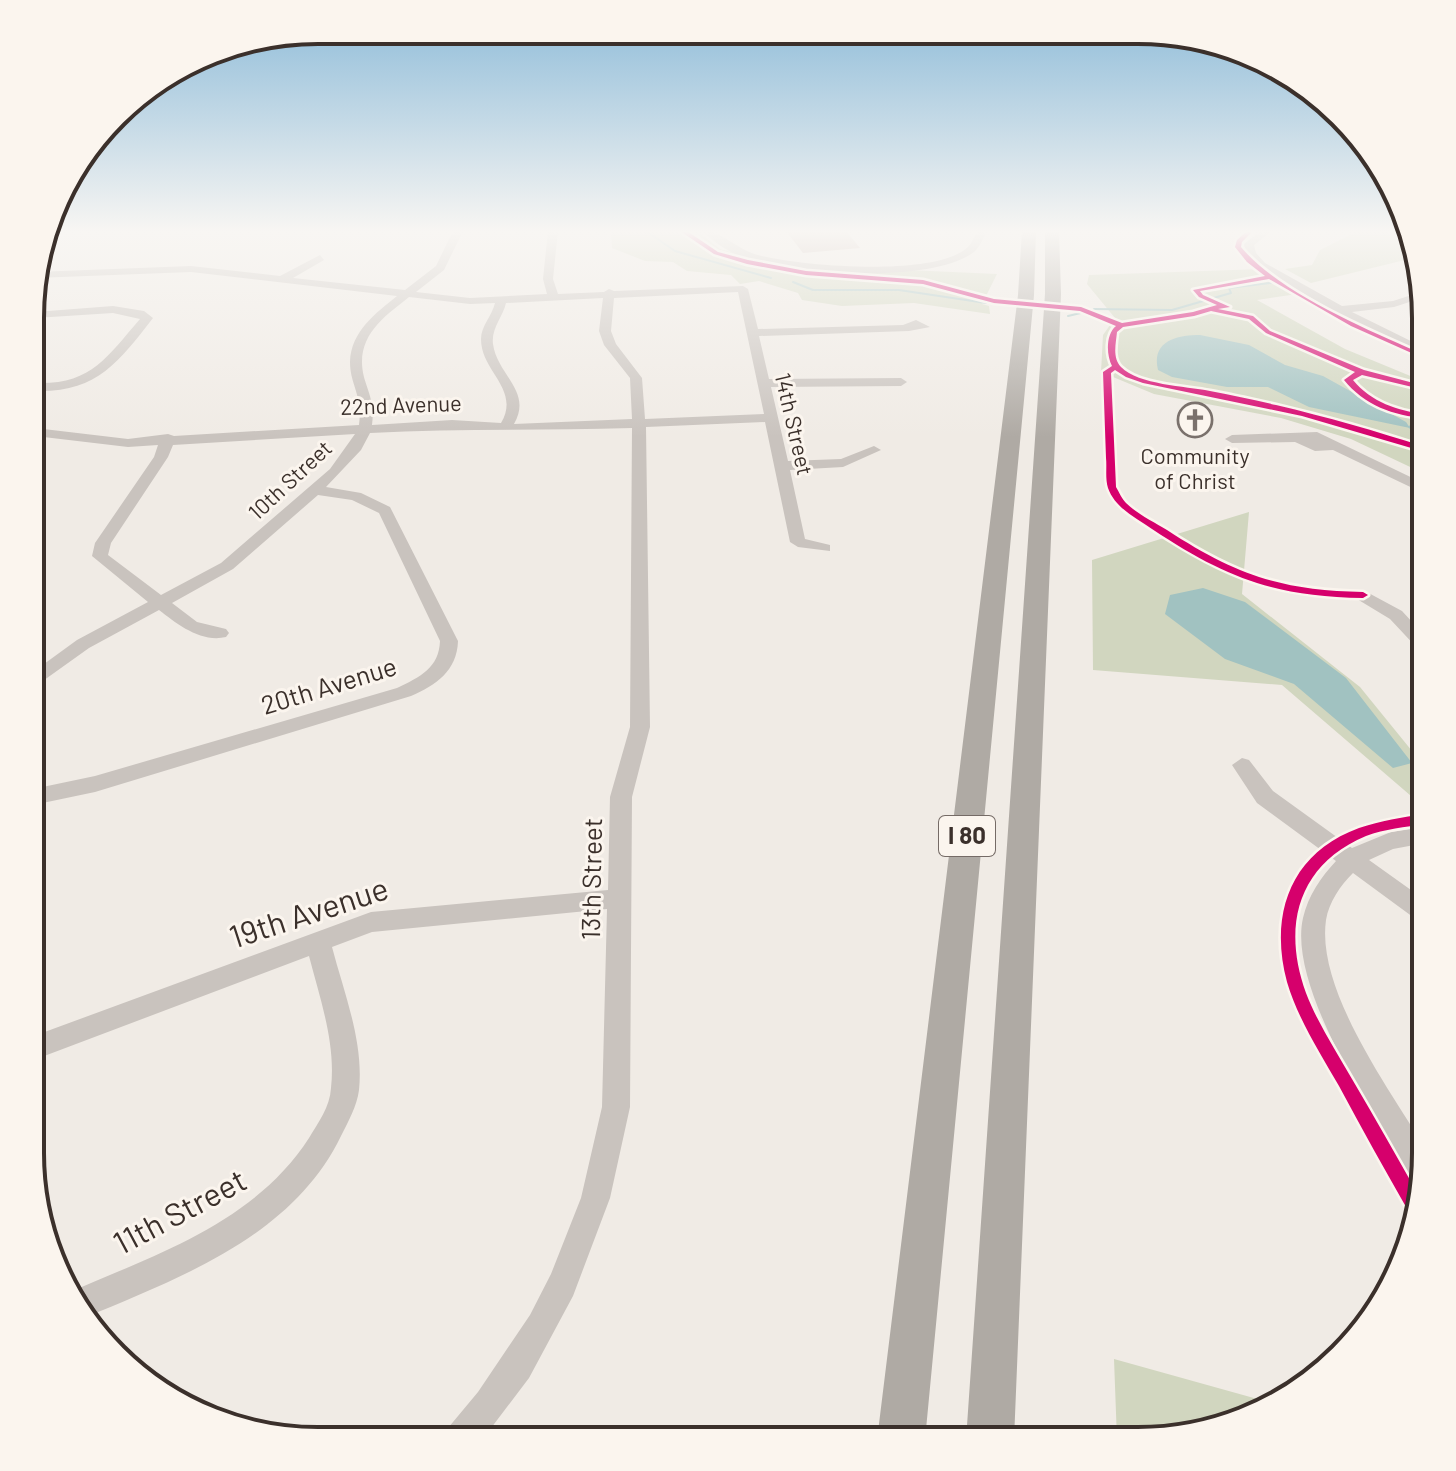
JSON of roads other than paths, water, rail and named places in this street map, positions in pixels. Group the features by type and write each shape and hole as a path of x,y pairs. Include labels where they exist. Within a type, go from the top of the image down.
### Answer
{"highway":[{"name":"I 80","path":"903,1426 1025,300"},
{"name":"I 80","path":"991,1426 1052,300"}],"street":[{"name":"10th Street","path":"44,673 83,644 227,566 347,459 365,428 368,405 356,363 359,345 376,318 399,300"},
{"path":"483,300 515,300"},
{"name":"13th Street","path":"471,1426 509,1378 545,1320 573,1263 594,1209 608,1156 616,1107 621,797 640,727 639,423 636,378 610,345 605,331 608,300"},
{"name":"14th Street","path":"745,300 798,542 824,548"},
{"path":"1322,300 1411,345"},
{"path":"1340,310 1407,300"},
{"path":"501,301 487,339 490,355 515,399 514,412 505,427"},
{"path":"44,314 107,310 140,312 147,318 91,380 63,389 44,388"},
{"path":"752,333 909,328"},
{"path":"763,383 901,382"},
{"name":"22nd Avenue","path":"44,433 114,442 452,424 505,427 770,418"},
{"path":"168,438 161,457 100,549 103,562 191,626 220,633"},
{"path":"1232,439 1298,438 1315,447 1335,446 1411,483"},
{"path":"781,466 843,463 874,450"},
{"name":"20th Avenue","path":"45,795 95,784 404,692 442,669 450,654 449,641 385,510 368,500 315,490"},
{"path":"1363,595 1396,615 1411,631"},
{"path":"1242,765 1265,797 1411,903"},
{"path":"1411,837 1393,840 1352,859 1333,877 1315,915 1315,963 1335,1020 1411,1151"},
{"name":"19th Avenue","path":"45,1044 371,922 620,898"},
{"name":"11th Street","path":"88,1300 230,1234 265,1211 299,1179 323,1143 345,1092 342,1038 318,941"}],"water":[{"path":"1200,335 1249,345 1285,365 1323,376 1406,422 1410,428 1309,407 1268,387 1227,387 1172,377 1158,370 1158,352 1162,346 1175,338"},
{"path":"1203,588 1245,602 1346,678 1411,763 1393,768 1294,684 1225,659 1165,614 1170,595"}],"waterway":[{"path":"964,300 986,303"},
{"path":"1094,309 1172,310 1208,300"},
{"path":"1068,316 1085,312"}],"place":[{"name":"Community of Christ","path":"1195,420"}]}
